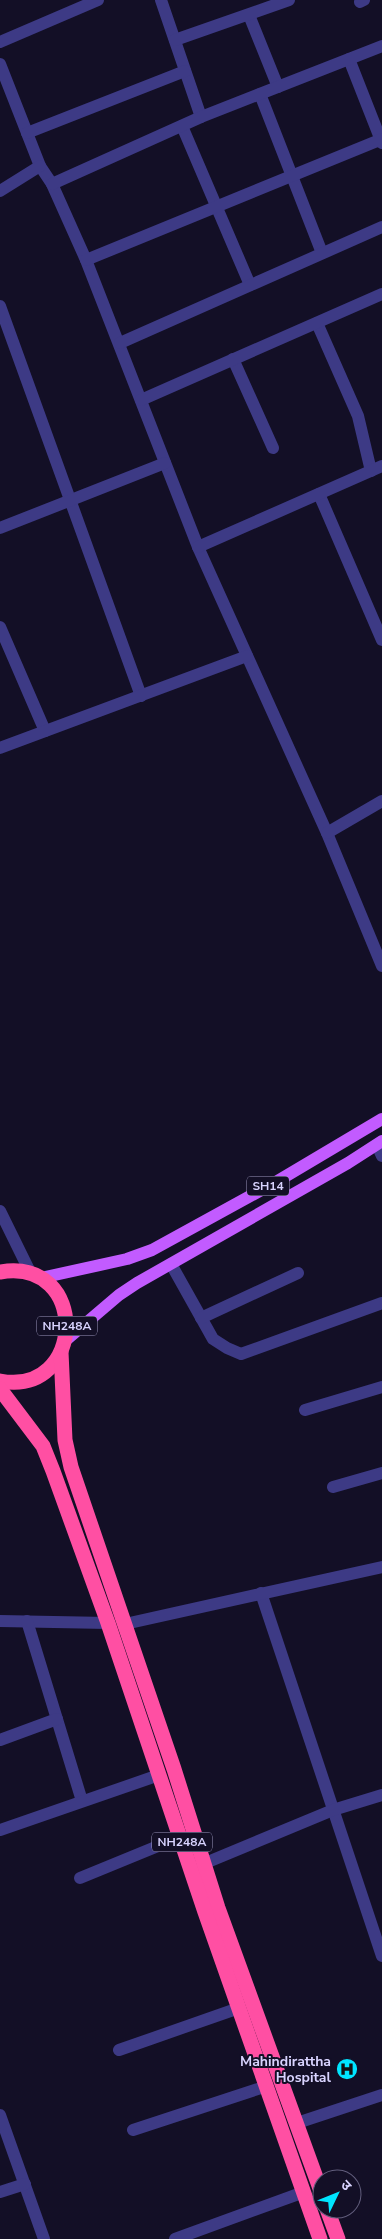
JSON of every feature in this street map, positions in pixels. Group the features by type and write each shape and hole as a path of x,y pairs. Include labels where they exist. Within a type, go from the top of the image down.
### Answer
{"highway":[{"path":"0,1272 12,1270 36,1276"},
{"name":"NH248A","path":"36,1276 61,1301 66,1321 63,1346 65,1440 69,1458 233,1952 313,2169"},
{"name":"NH248A","path":"0,1381 13,1382 36,1377 54,1362 63,1346"},
{"name":"NH248A","path":"0,1389 43,1446 108,1624 320,2239"},
{"path":"331,2219 338,2239"}],"main road":[{"name":"SH14","path":"36,1276 127,1259 152,1250 291,1173 382,1119"},
{"name":"SH14","path":"63,1346 119,1295 380,1147"}],"street":[{"path":"0,42 98,0"},
{"path":"161,0 201,117"},
{"path":"175,40 289,0"},
{"path":"249,15 278,87"},
{"path":"52,184 201,117 382,46"},
{"path":"86,260 382,141 349,59"},
{"path":"0,64 5,94 27,132 40,166 52,184 86,260 198,547 327,833 381,963"},
{"path":"27,132 185,71"},
{"path":"260,94 322,253"},
{"path":"182,126 250,285"},
{"path":"0,191 40,166"},
{"path":"120,343 382,227"},
{"path":"141,400 382,294"},
{"path":"0,306 141,696"},
{"path":"198,547 376,468 358,416 317,323"},
{"path":"233,359 273,448"},
{"path":"0,528 165,463"},
{"path":"319,494 382,640"},
{"path":"0,627 44,731"},
{"path":"0,748 247,656"},
{"path":"327,833 382,801"},
{"path":"0,1211 36,1276"},
{"path":"171,1264 213,1339 241,1354 382,1303"},
{"path":"201,1318 298,1272"},
{"path":"305,1410 382,1387"},
{"path":"333,1487 382,1472"},
{"path":"125,1624 382,1567"},
{"path":"261,1593 382,1956"},
{"path":"0,1620 108,1624"},
{"path":"27,1621 82,1801"},
{"path":"0,1740 57,1719"},
{"path":"0,1830 159,1774"},
{"path":"204,1864 333,1810 382,1795"},
{"path":"80,1878 180,1837"},
{"path":"120,2050 239,2008"},
{"path":"133,2130 267,2086"},
{"path":"297,2123 382,2095"},
{"path":"0,2115 44,2239"},
{"path":"0,2192 24,2184"},
{"path":"175,2239 304,2192"}],"place":[{"name":"Mahindirattha Hospital","path":"347,2069"}]}
